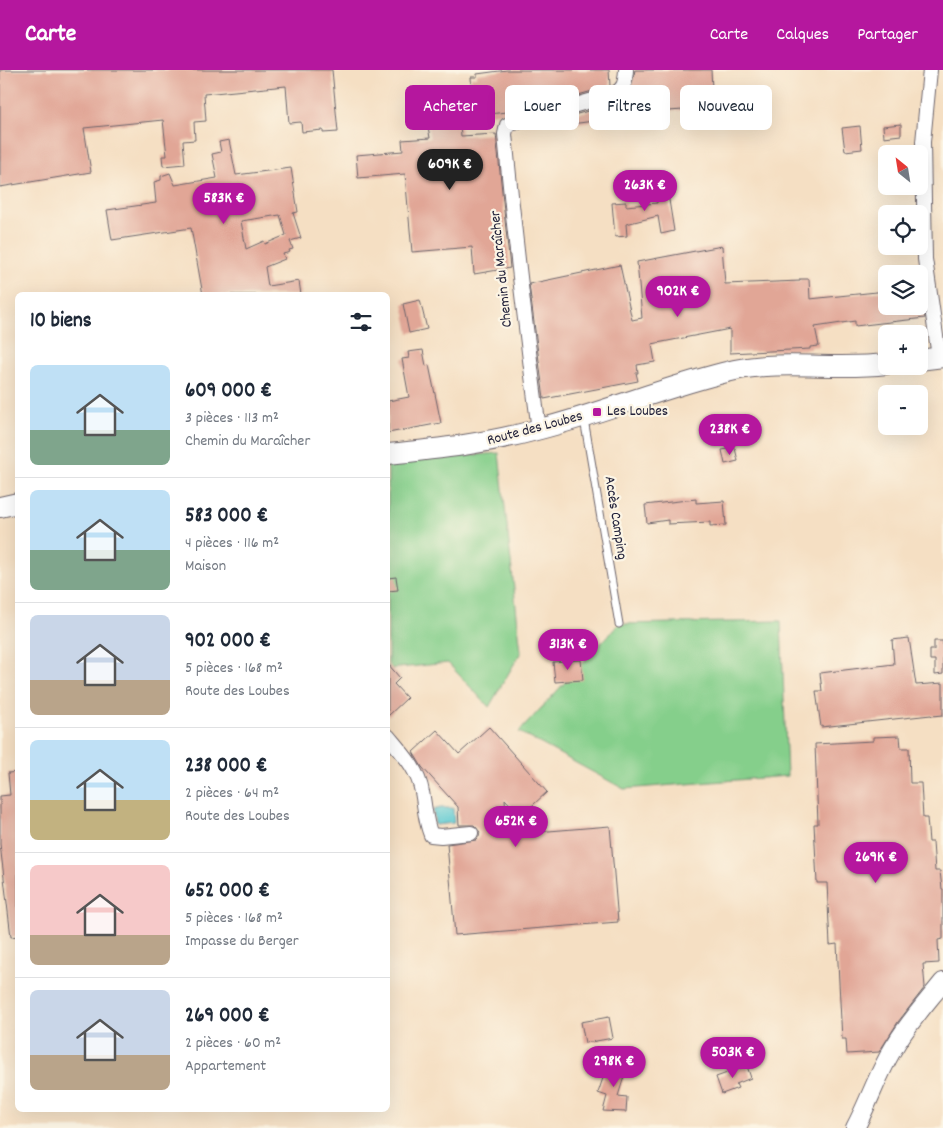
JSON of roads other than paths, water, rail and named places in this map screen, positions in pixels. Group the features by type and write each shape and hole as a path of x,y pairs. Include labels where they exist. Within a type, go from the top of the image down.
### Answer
{"main road":[{"path":"928,359 941,357"},
{"name":"Route des Loubes","path":"390,454 449,448 539,430 676,386 738,370 762,367 878,365"},
{"path":"0,507 15,504"}],"street":[{"name":"Chemin du Maraîcher","path":"539,430 512,215 505,134 507,125 614,94 622,89 626,70"},
{"path":"930,70 923,142 925,259 941,357"},
{"path":"390,739 416,772 422,791 426,822 431,835 471,833"},
{"path":"856,1128 879,1074 896,1043 943,982"}],"lane":[{"name":"Accès Camping","path":"584,416 619,624"}],"water":[{"path":"453,808 454,823 435,825 433,810"}],"place":[{"name":"Les Loubes","path":"597,412"}]}
